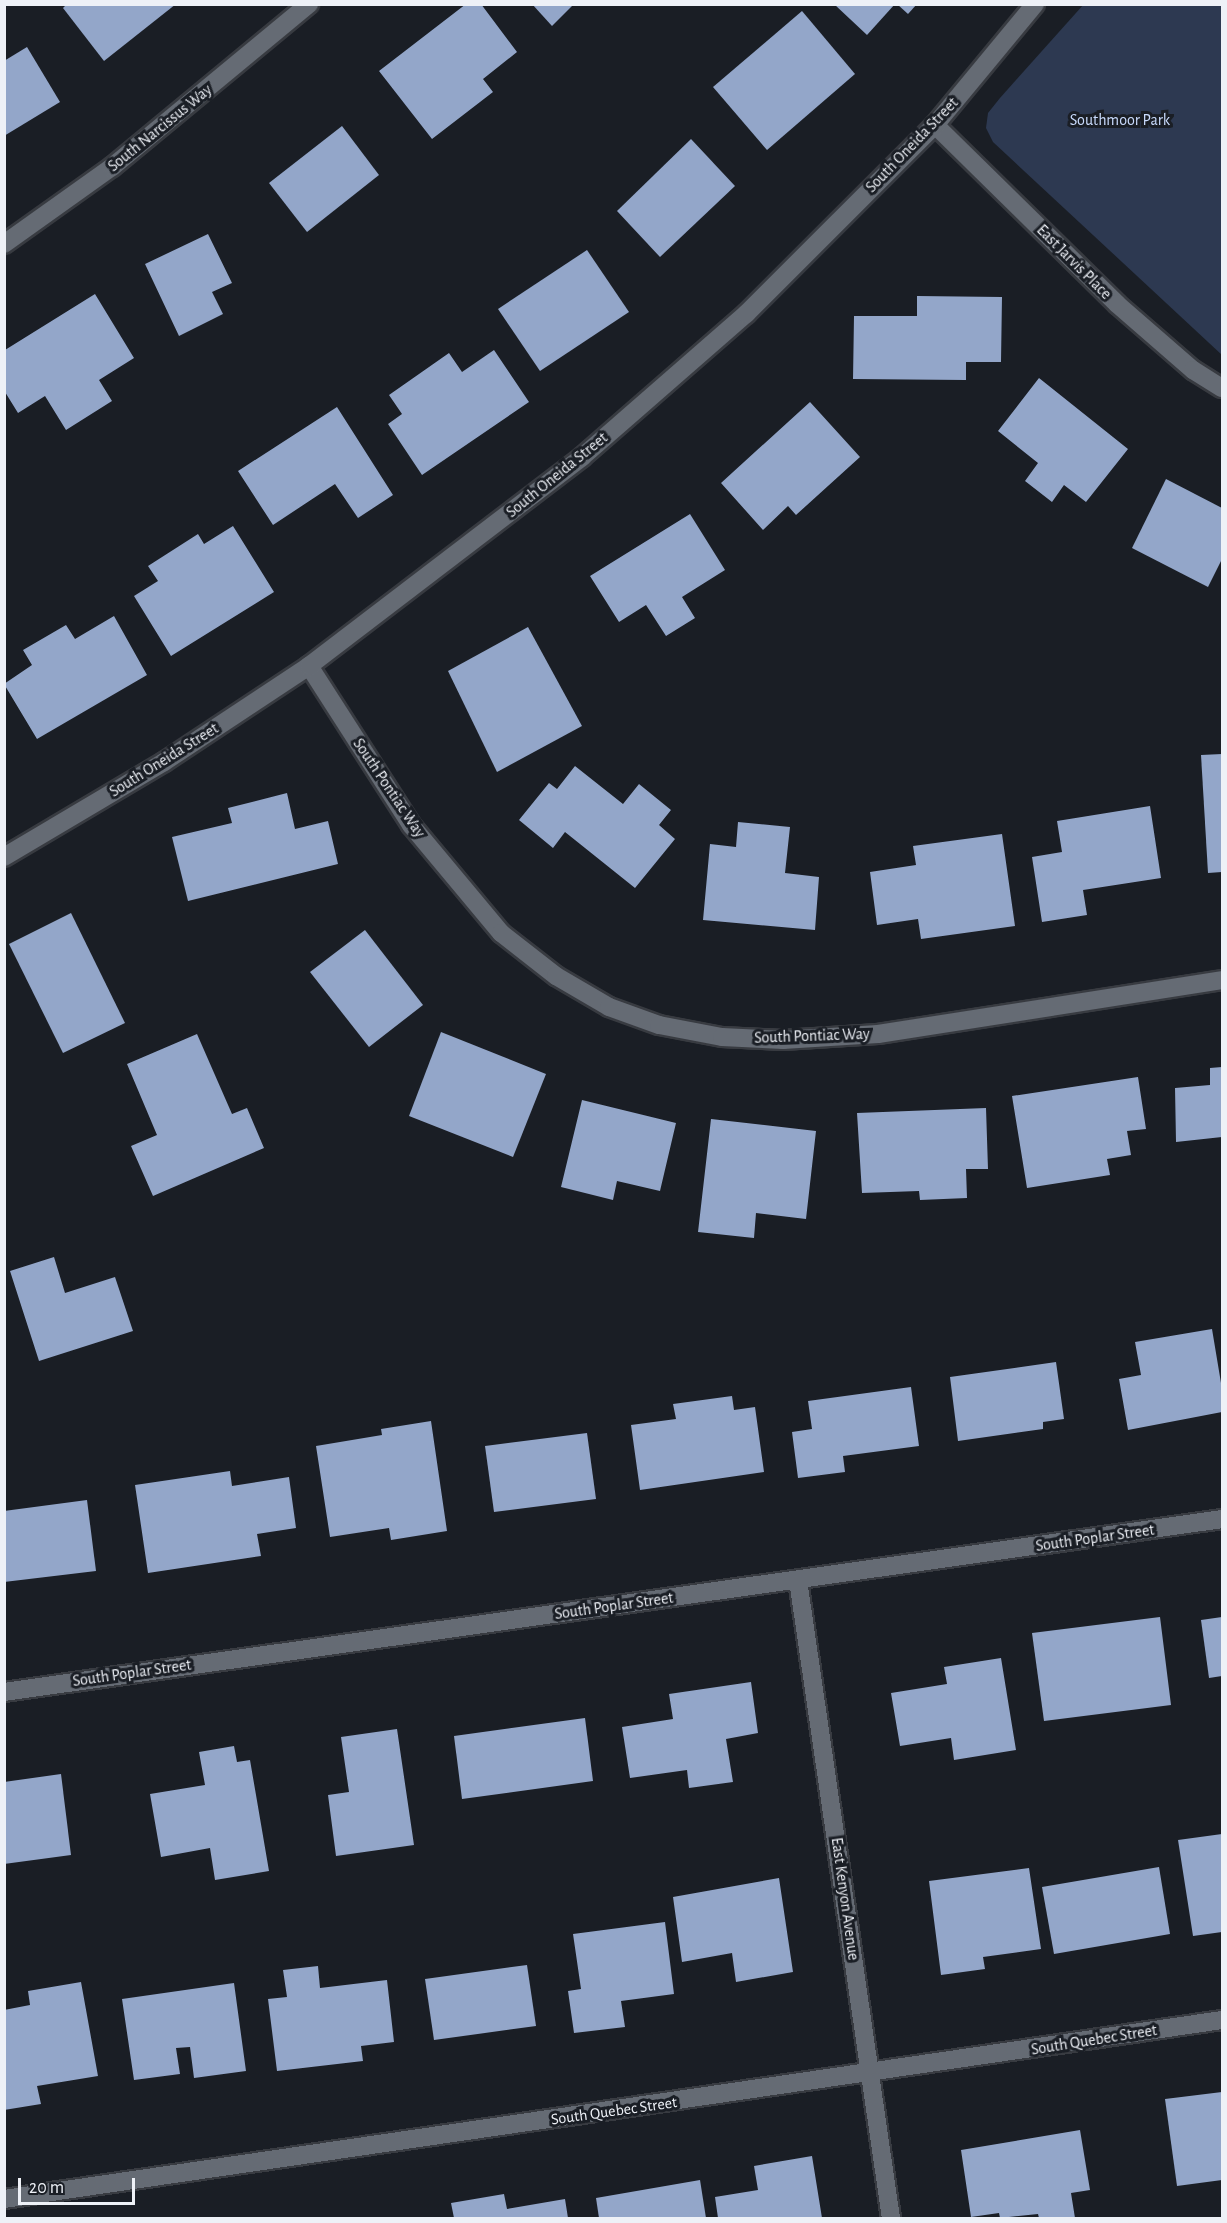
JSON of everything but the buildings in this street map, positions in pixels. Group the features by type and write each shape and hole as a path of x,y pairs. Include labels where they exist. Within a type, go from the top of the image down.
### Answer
{"street":[{"name":"South Narcissus Way","path":"4,244 112,167 309,4"},
{"name":"South Oneida Street","path":"4,857 164,762 309,666 483,536 590,449 746,314 935,125 1035,4"},
{"name":"East Jarvis Place","path":"935,125 1118,304 1193,370 1222,388"},
{"name":"South Pontiac Way","path":"309,666 411,825 501,933 556,976 609,1007 659,1025 722,1036 783,1040 878,1034 1222,980"},
{"name":"South Poplar Street","path":"4,1692 1222,1519"},
{"name":"East Kenyon Avenue","path":"798,1580 891,2218"},
{"name":"South Quebec Street","path":"4,2199 871,2074 1222,2020"}],"green space":[{"name":"Southmoor Park","path":"1084,4 1222,5 1222,355 993,142 986,128 988,113"}]}
